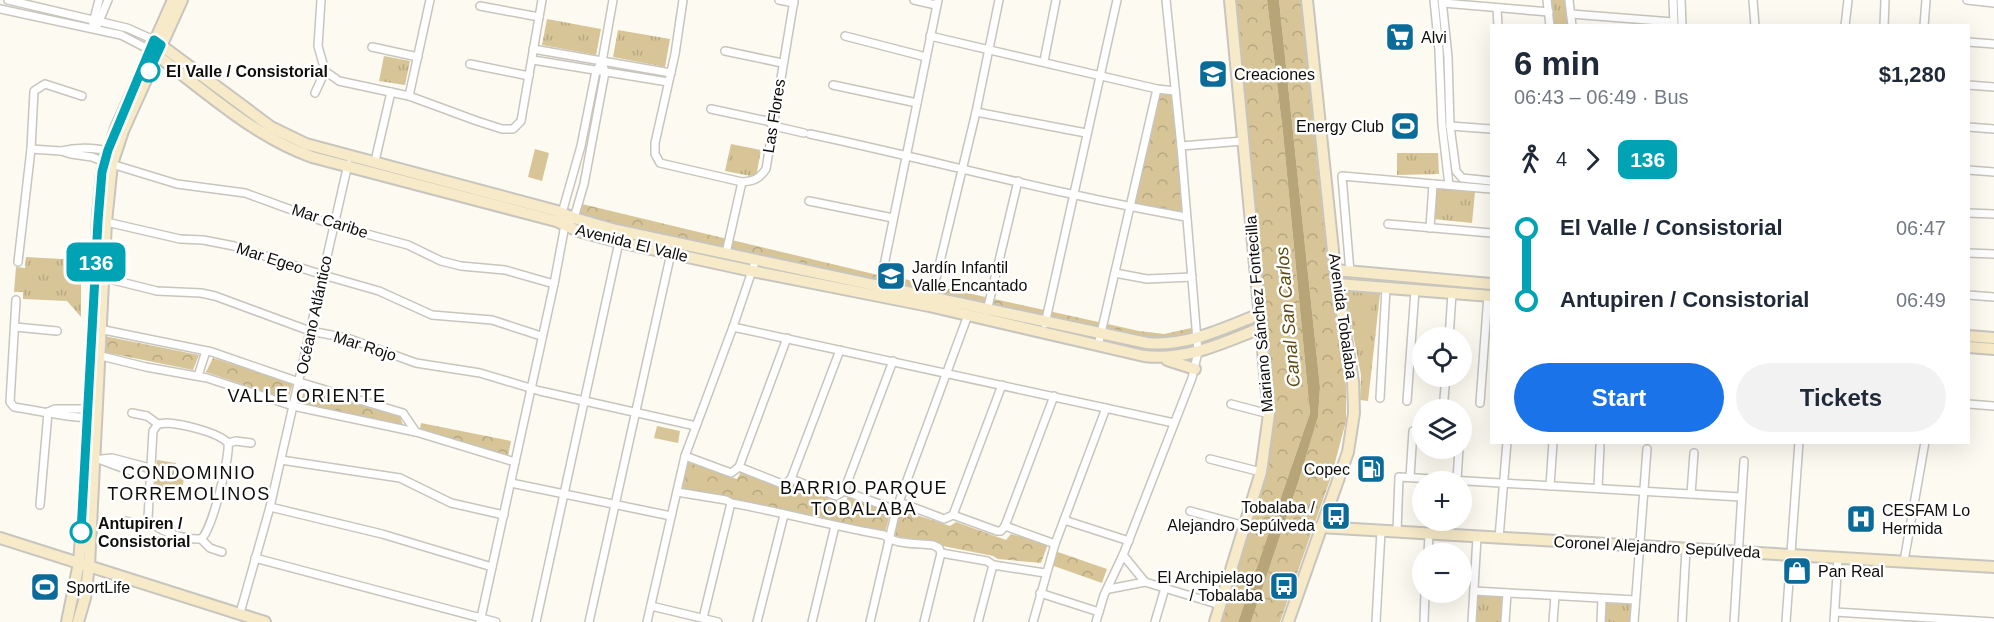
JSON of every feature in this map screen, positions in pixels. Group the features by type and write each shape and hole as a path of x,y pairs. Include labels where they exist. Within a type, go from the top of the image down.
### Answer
{"street":[{"name":"Avenida El Valle","path":"8,0 127,28 156,47 262,134 288,148 304,148 349,160 619,242 752,272 878,290"},
{"path":"97,20 99,0"},
{"path":"94,29 108,0"},
{"path":"78,622 83,605 84,565 94,457 95,355 102,221 108,163 173,0"},
{"path":"156,47 182,0"},
{"path":"321,0 318,46 325,71 339,81 409,96 502,129 513,129 521,121 542,0"},
{"path":"409,96 430,0"},
{"path":"480,620 554,284 565,225 562,213 581,146 596,71 602,62 613,0"},
{"path":"683,0 655,154 660,163 742,182 726,253"},
{"path":"779,0 794,1"},
{"path":"878,290 937,3 915,0"},
{"path":"931,301 976,112 999,0"},
{"path":"1044,61 1056,0"},
{"path":"1043,332 1117,0"},
{"path":"1096,622 1104,595 1129,542 1195,369 1198,352 1166,0"},
{"name":"Mariano Sánchez Fontecilla","path":"1215,622 1261,472 1269,414 1230,0"},
{"name":"Avenida Tobalaba","path":"1288,622 1348,452 1354,413 1353,381 1335,270 1307,0"},
{"path":"1434,0 1442,125 1449,185"},
{"path":"1547,0 1550,24"},
{"path":"1569,0 1572,24"},
{"path":"1571,14 1622,22 1673,24 1672,0"},
{"path":"1680,0 1682,24"},
{"path":"1753,0 1755,24"},
{"path":"1845,24 1848,0"},
{"path":"1884,24 1885,0"},
{"path":"1924,24 1926,0"},
{"path":"1967,0 1994,3"},
{"name":"Las Flores","path":"742,182 754,181 766,169 794,1"},
{"path":"1490,181 1465,179 1459,177 1456,171 1450,126 1448,57 1442,2 1549,12"},
{"path":"480,6 539,17"},
{"path":"1497,8 1498,24"},
{"name":"Avenida El Valle","path":"0,9 121,35 156,47"},
{"path":"844,36 926,57"},
{"path":"930,36 1157,89 1175,91"},
{"path":"1970,42 1994,44"},
{"path":"372,47 418,57"},
{"path":"534,49 671,73"},
{"path":"725,51 782,63"},
{"path":"533,60 668,82"},
{"path":"565,225 574,218 584,184 605,72 602,62"},
{"path":"470,64 529,76"},
{"path":"315,93 325,71"},
{"path":"18,262 31,149 34,91 45,84 82,96"},
{"path":"833,85 917,103"},
{"path":"1970,85 1994,87"},
{"path":"1098,345 1157,89"},
{"path":"375,161 392,92"},
{"path":"711,109 767,121 807,134 906,154 1130,207 1186,217"},
{"path":"976,112 1086,133"},
{"path":"1450,126 1490,129"},
{"path":"1970,127 1994,129"},
{"path":"1181,146 1243,141"},
{"path":"31,149 61,151 71,148 112,151"},
{"name":"Mar Caribe","path":"61,151 92,157 177,184 245,193 333,225 408,245 441,261 461,266 506,270 554,284"},
{"name":"Avenida El Valle","path":"349,160 375,161 616,230 726,253 986,314 1043,332 1144,356 1164,359 1198,352 1262,328"},
{"name":"Océano Atlántico","path":"240,613 270,507 349,160"},
{"path":"1970,170 1994,172"},
{"name":"Avenida Tobalaba","path":"1350,272 1342,176 1433,184"},
{"path":"986,314 1018,181"},
{"path":"1430,228 1433,184 1490,189"},
{"path":"809,201 893,219"},
{"path":"1970,213 1994,214"},
{"name":"Mar Egeo","path":"102,221 180,238 234,246 379,291 432,315 492,320 541,336"},
{"path":"1388,224 1490,233"},
{"path":"537,622 619,242"},
{"path":"589,622 671,253"},
{"path":"1970,253 1994,254"},
{"path":"647,622 685,456 734,327 756,260"},
{"path":"1335,270 1490,284"},
{"path":"1115,273 1147,279 1192,277"},
{"name":"Mar Rojo","path":"100,277 157,291 215,296 310,331 347,338 416,363 480,373 532,389 696,426"},
{"path":"1398,289 1402,279 1410,278"},
{"path":"1337,284 1490,295 1480,403"},
{"path":"1380,398 1386,288"},
{"path":"1407,401 1415,290"},
{"path":"1450,327 1452,293"},
{"path":"1970,295 1994,297"},
{"path":"16,300 10,402 14,407 48,412 55,409 93,413"},
{"name":"Avenida El Valle","path":"931,301 968,315 986,314 1046,321 1164,345 1197,338 1260,314"},
{"path":"870,622 898,502 968,315"},
{"path":"15,327 57,331"},
{"path":"734,327 1174,423"},
{"path":"97,329 206,351 403,412 416,432"},
{"path":"1970,336 1994,338"},
{"path":"685,456 730,473 739,467 787,338"},
{"path":"1970,347 1994,349"},
{"path":"739,467 782,484 791,479 840,350"},
{"path":"198,376 206,351"},
{"path":"95,355 198,376 293,406 416,432 515,462"},
{"path":"1164,359 1195,369"},
{"path":"791,479 835,496 844,491 893,361"},
{"path":"898,502 945,519 953,515 1002,385"},
{"path":"1444,399 1445,387"},
{"path":"953,515 1001,531 1005,526 1054,396"},
{"path":"1231,404 1269,414"},
{"path":"1970,404 1994,406"},
{"path":"1033,622 1045,573 1106,408"},
{"path":"40,505 48,412"},
{"path":"132,413 147,416 158,424 171,423 185,426 220,437 228,443"},
{"path":"158,424 153,430 149,478 147,510 150,523 159,529 187,538 201,539 210,548 222,552"},
{"path":"228,443 236,441 251,444"},
{"path":"201,539 207,533 220,491 228,454 228,443"},
{"path":"1500,538 1507,444"},
{"path":"1550,486 1553,444"},
{"path":"1786,622 1799,444"},
{"path":"1904,561 1924,444"},
{"path":"1396,532 1399,477 1410,477 1412,446"},
{"path":"1598,488 1600,446"},
{"path":"1634,622 1647,450"},
{"path":"1691,494 1694,453"},
{"path":"94,457 112,458 150,468"},
{"path":"94,457 149,478"},
{"path":"1210,459 1261,472"},
{"path":"281,460 400,478 451,503 504,515"},
{"path":"1734,622 1743,461"},
{"path":"1472,481 1742,497"},
{"path":"511,483 671,516"},
{"path":"844,491 896,510"},
{"path":"677,492 726,500 731,503 776,511 784,515 884,535 888,539 933,545 939,548 941,553 924,622"},
{"path":"703,618 731,503"},
{"path":"270,507 382,534 492,567"},
{"path":"1190,511 1245,526"},
{"path":"757,622 784,515"},
{"path":"1064,520 1129,542"},
{"path":"126,521 143,526 150,523"},
{"path":"812,622 835,526"},
{"path":"1005,526 1055,544"},
{"name":"Coronel Alejandro Sepúlveda","path":"1320,528 1994,567"},
{"path":"1376,622 1381,531"},
{"path":"1429,534 1429,543"},
{"path":"1472,622 1477,537"},
{"path":"0,538 265,622"},
{"path":"1682,622 1686,549"},
{"path":"941,553 987,561 993,565 1045,573"},
{"path":"1123,555 1145,582"},
{"path":"255,558 480,620 496,622"},
{"path":"1834,622 1838,558"},
{"path":"67,622 84,565"},
{"path":"978,622 993,565"},
{"path":"1108,589 1145,582 1220,605"},
{"path":"1155,622 1165,588"},
{"path":"1474,591 1635,600"},
{"path":"1040,593 1099,612"},
{"path":"1505,622 1507,593"},
{"path":"1553,622 1555,596"},
{"path":"1601,622 1602,599"},
{"path":"1424,622 1425,603"},
{"path":"651,606 718,622"},
{"path":"1835,612 1868,618 1994,622"}],"green space":[{"path":"1234,0 1267,0 1283,133 1310,413 1238,622 1219,622 1248,535 1262,482 1273,424"},
{"path":"1279,0 1301,0 1319,182 1346,386 1346,421 1332,474 1280,622 1251,622 1318,417 1320,387"},
{"path":"1551,0 1565,0 1568,24 1554,24"},
{"path":"547,19 601,29 596,55 542,45"},
{"path":"618,30 670,39 665,67 613,57"},
{"path":"384,56 410,61 405,85 379,81"},
{"path":"1157,89 1175,91 1186,217 1130,207"},
{"path":"731,144 761,150 756,177 725,171"},
{"path":"535,149 549,153 542,181 528,177"},
{"path":"1397,153 1438,153 1439,174 1397,175"},
{"path":"1436,188 1475,192 1472,223 1433,219"},
{"path":"582,204 882,276 879,285 579,217"},
{"path":"81,249 81,317 67,301 23,299 23,292 14,292 16,267 25,268 26,257 62,259"},
{"path":"891,276 1139,331 1164,334 1196,327 1197,338 1164,345 889,287"},
{"path":"1351,290 1380,294 1368,401 1360,400 1361,375 1345,293"},
{"path":"1357,299 1372,299 1371,327 1356,327"},
{"path":"104,336 199,355 193,370 104,352"},
{"path":"213,358 293,383 288,400 206,372"},
{"path":"304,387 400,416 403,425 301,404"},
{"path":"421,423 511,441 508,456 420,429"},
{"path":"657,426 680,431 678,443 654,438"},
{"path":"157,460 176,463 173,477 184,479 181,493 152,487"},
{"path":"688,462 737,479 741,472 787,491 792,484 844,504 849,495 891,510 885,533 681,488"},
{"path":"901,510 950,526 956,522 1006,540 1011,534 1048,544 1041,563 998,559 943,546 939,543 894,536"},
{"path":"1055,551 1107,569 1102,583 1051,565"},
{"path":"1475,595 1505,597 1504,622 1474,622"},
{"path":"1604,603 1634,604 1633,622 1603,622"}],"shaded area":[{"path":"1267,0 1279,0 1320,387 1318,417 1251,622 1238,622 1310,413 1283,133"}],"bus line":[{"name":"136","path":"81,532 102,172 116,128 154,40 161,45 149,71"}],"place":[{"name":"Alvi","path":"1400,37"},
{"name":"El Valle / Consistorial","path":"149,71"},
{"name":"Creaciones","path":"1213,74"},
{"name":"Energy Club","path":"1405,126"},
{"name":"Jardín Infantil Valle Encantado","path":"891,276"},
{"name":"Copec","path":"1371,469"},
{"name":"Tobalaba / Alejandro Sepúlveda","path":"1336,516"},
{"name":"CESFAM Lo Hermida","path":"1861,519"},
{"name":"Antupiren / Consistorial","path":"81,532"},
{"name":"Pan Real","path":"1797,571"},
{"name":"El Archipielago / Tobalaba","path":"1284,586"},
{"name":"SportLife","path":"45,587"}],"district":[{"name":"VALLE ORIENTE","path":"307,396"},
{"name":"CONDOMINIO TORREMOLINOS","path":"189,483"},
{"name":"BARRIO PARQUE TOBALABA","path":"864,498"}],"water label":[{"name":"Canal San Carlos","path":"1288,317"}]}
